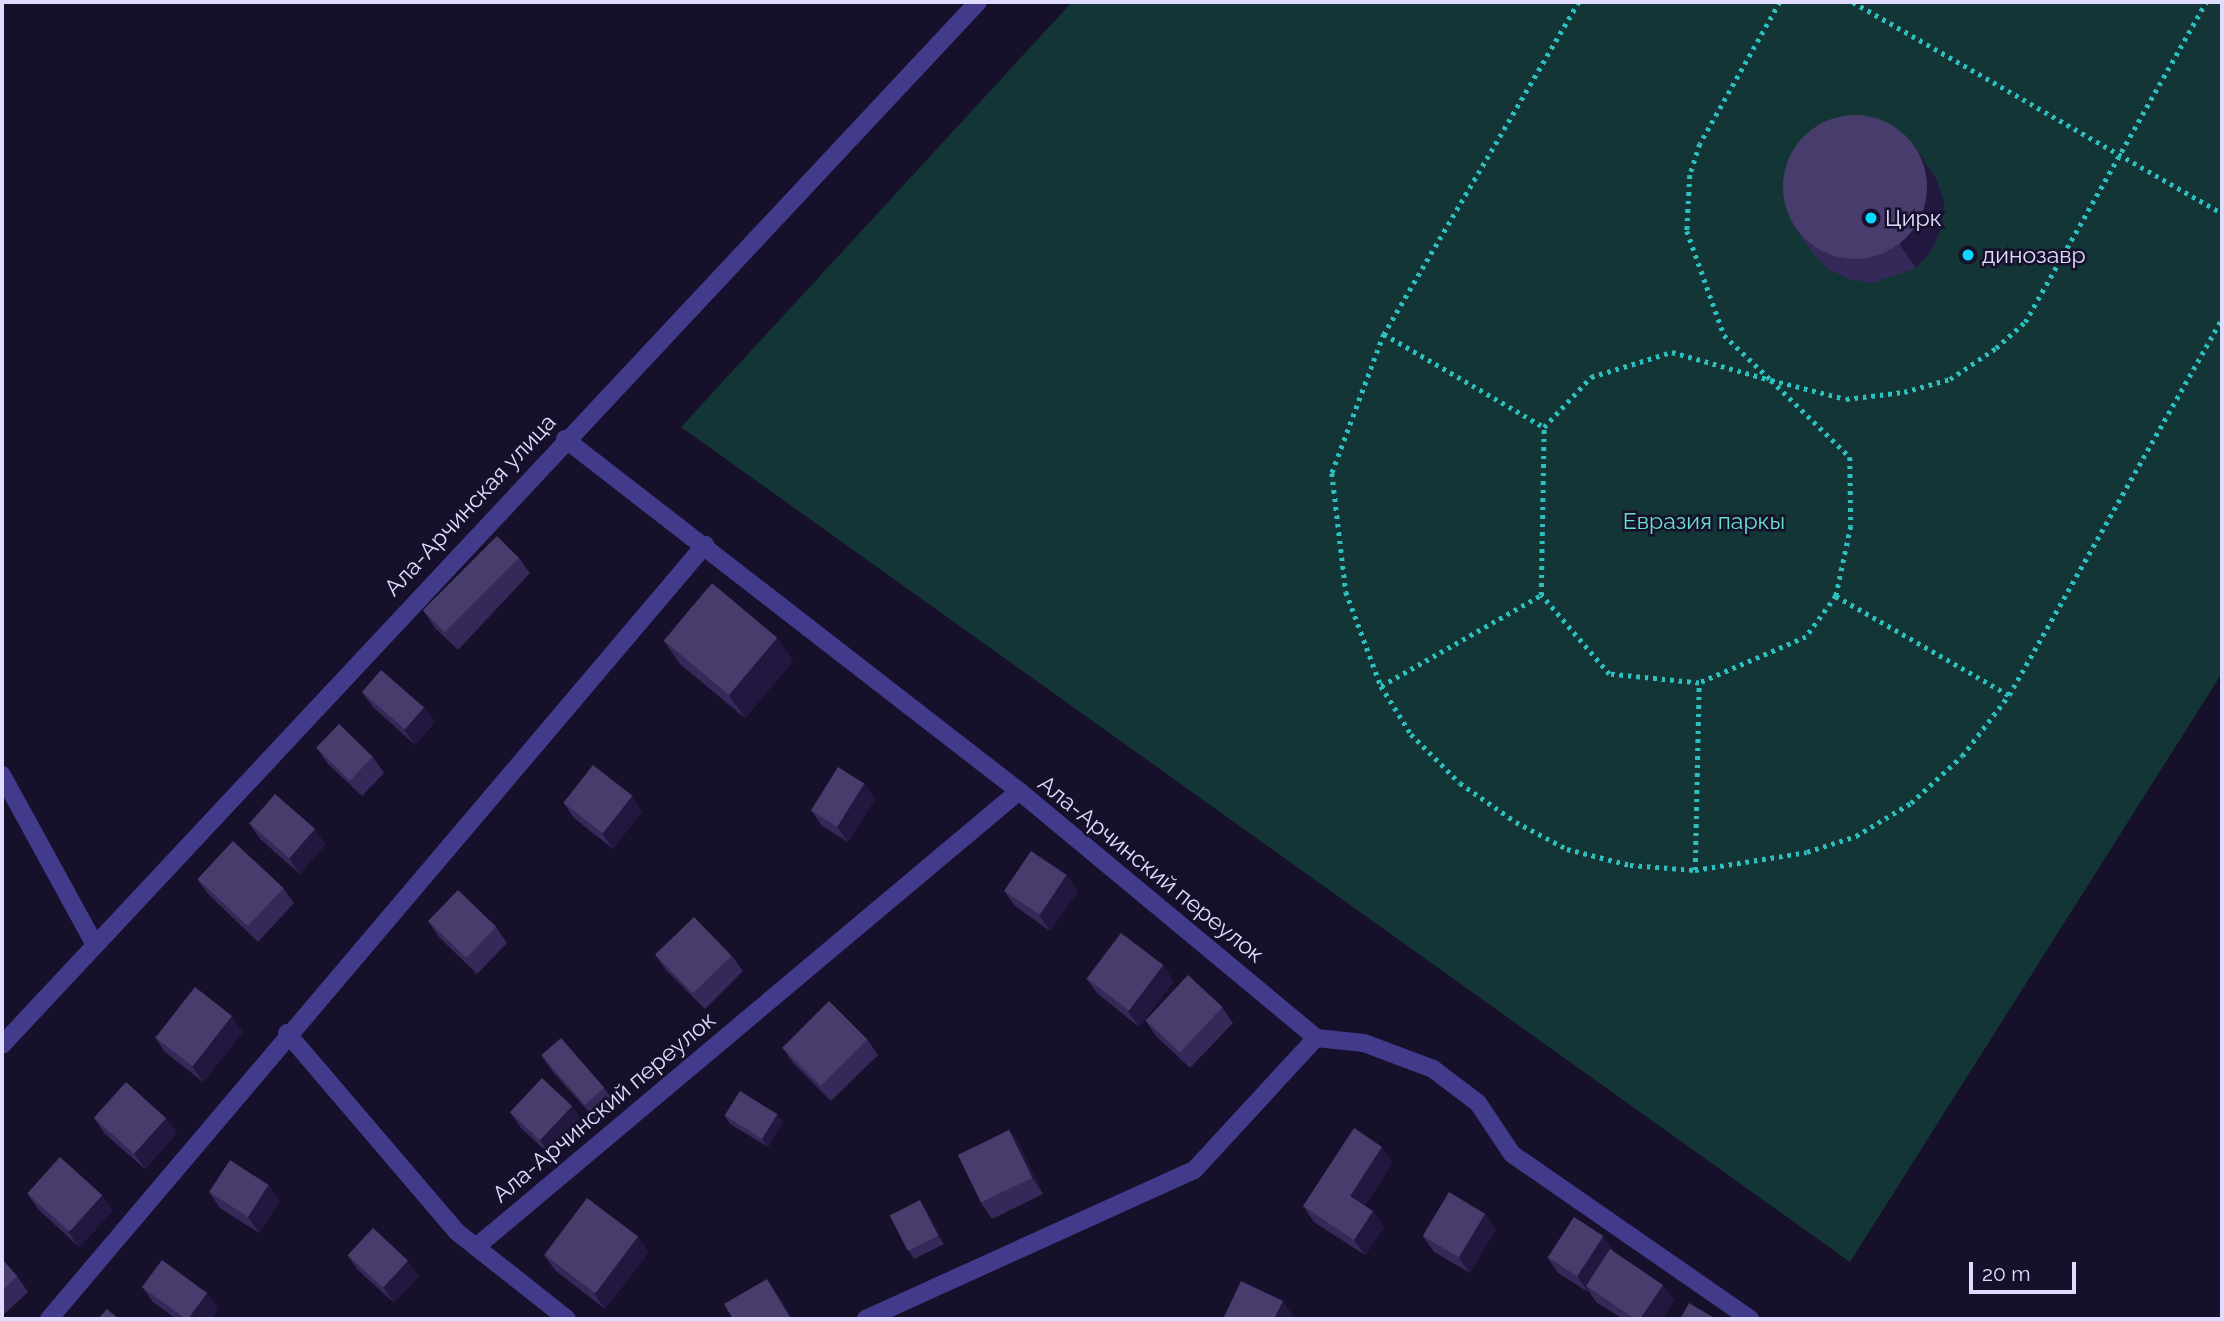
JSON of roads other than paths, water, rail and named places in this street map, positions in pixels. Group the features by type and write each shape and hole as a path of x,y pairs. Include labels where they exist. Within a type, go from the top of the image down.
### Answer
{"street":[{"name":"Ала-Арчинская улица","path":"2,1045 565,439 978,2"},
{"path":"565,439 1019,791"},
{"path":"49,1319 287,1034 705,545"},
{"path":"2,775 94,943"},
{"name":"Ала-Арчинский переулок","path":"476,1247 1019,791 1316,1038"},
{"path":"287,1034 457,1232 567,1319"},
{"path":"866,1319 1194,1170 1316,1038 1364,1043 1433,1069 1478,1103 1512,1154 1750,1319"}],"place":[{"name":"Цирк","path":"1871,218"},
{"name":"динозавр","path":"1968,255"}],"park label":[{"name":"Евразия паркы","path":"1704,521"}]}
